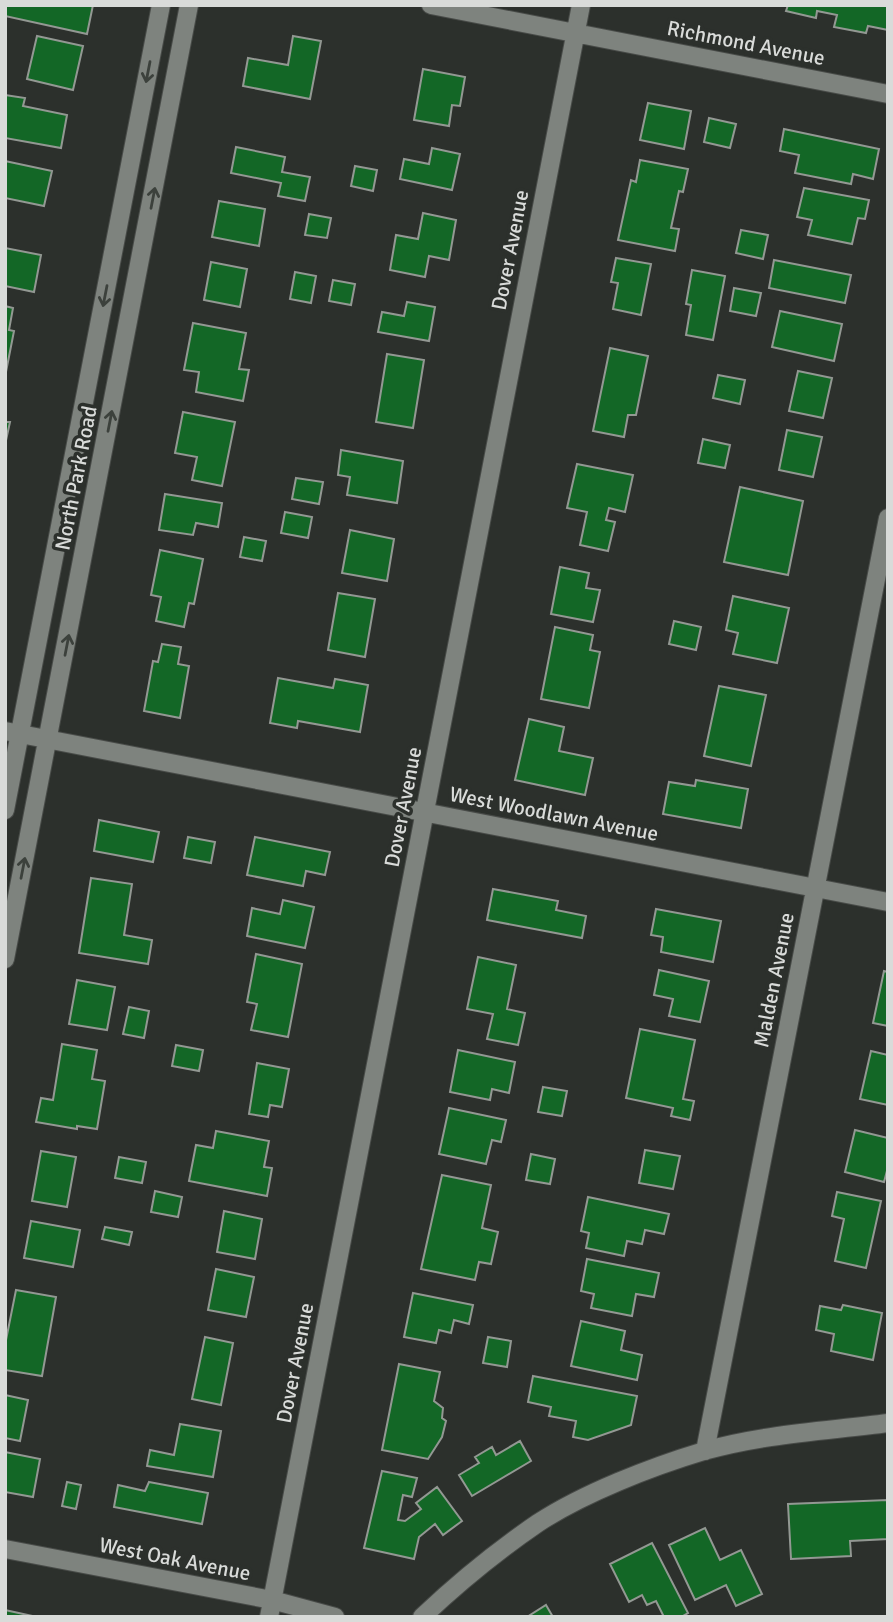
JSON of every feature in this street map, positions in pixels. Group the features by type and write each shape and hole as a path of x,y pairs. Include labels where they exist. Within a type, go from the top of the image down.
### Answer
{"street":[{"name":"North Park Road","path":"5,810 13,733 161,5"},
{"name":"North Park Road","path":"5,959 189,5"},
{"name":"Richmond Avenue","path":"431,5 888,94"},
{"name":"Dover Avenue","path":"271,1609 581,5"},
{"name":"Malden Avenue","path":"705,1451 888,518"},
{"name":"West Woodlawn Avenue","path":"13,733 888,902"},
{"path":"422,1617 458,1583 539,1522 596,1492 705,1451 751,1441 888,1423"},
{"name":"West Oak Avenue","path":"5,1549 271,1609 335,1617"}],"building":[{"path":"5,5 93,5 87,34 5,16"},
{"path":"788,5 888,5 888,30 868,26 866,33 834,27 837,15 817,11 816,18 786,11"},
{"path":"37,36 83,46 73,90 27,79"},
{"path":"293,36 321,41 310,99 243,86 248,58 288,65"},
{"path":"423,69 465,77 460,106 452,105 449,126 414,120"},
{"path":"5,95 25,98 23,106 67,115 61,148 5,138"},
{"path":"648,103 691,111 684,149 640,140"},
{"path":"709,118 736,124 730,148 704,142"},
{"path":"784,129 879,149 873,179 853,174 851,184 795,173 799,155 780,151"},
{"path":"236,147 285,157 282,172 310,177 305,201 278,196 281,183 231,173"},
{"path":"432,148 460,154 452,190 400,179 404,159 429,164"},
{"path":"640,160 688,169 683,192 679,191 671,228 679,229 675,251 618,240 631,180 636,182"},
{"path":"5,161 52,171 44,206 5,198"},
{"path":"355,166 377,170 373,191 351,186"},
{"path":"804,188 869,200 865,219 858,218 852,244 808,235 812,220 797,217"},
{"path":"219,201 265,209 259,246 212,237"},
{"path":"423,213 456,220 449,260 429,256 425,277 390,270 396,235 418,239"},
{"path":"309,214 331,218 327,238 305,235"},
{"path":"741,230 768,235 763,259 736,253"},
{"path":"5,248 41,255 34,292 5,286"},
{"path":"616,258 651,264 641,315 613,309 618,283 611,282"},
{"path":"774,260 851,275 845,303 769,288"},
{"path":"211,262 247,269 240,307 204,300"},
{"path":"692,270 725,276 713,340 686,335 691,305 686,304"},
{"path":"295,272 316,276 311,303 290,299"},
{"path":"333,280 355,284 351,305 329,301"},
{"path":"734,288 761,293 756,316 730,311"},
{"path":"407,302 435,307 429,341 378,332 382,312 404,316"},
{"path":"5,306 13,308 9,330 14,331 5,377"},
{"path":"780,311 842,324 834,361 772,347"},
{"path":"193,323 246,333 239,369 249,370 243,401 196,392 199,372 184,370"},
{"path":"610,348 648,356 636,415 628,415 624,437 593,431"},
{"path":"387,354 424,360 413,428 376,422"},
{"path":"798,371 832,378 823,418 789,411"},
{"path":"718,375 745,380 740,404 713,398"},
{"path":"183,412 235,422 222,486 192,480 197,457 175,453"},
{"path":"5,422 10,422 5,445"},
{"path":"787,430 822,437 813,477 779,470"},
{"path":"703,439 730,445 725,468 698,463"},
{"path":"341,450 403,461 397,503 347,495 350,477 338,475"},
{"path":"577,464 633,475 625,512 609,508 606,520 615,522 608,551 580,545 587,512 567,508"},
{"path":"296,478 323,482 319,504 292,499"},
{"path":"740,487 803,501 788,575 724,562"},
{"path":"165,494 222,503 218,527 196,523 193,535 159,530"},
{"path":"285,512 312,517 308,538 281,533"},
{"path":"350,530 394,539 387,581 342,573"},
{"path":"244,537 266,541 262,561 240,557"},
{"path":"160,550 203,559 194,604 189,603 184,627 156,621 161,597 151,595"},
{"path":"560,567 589,573 586,588 600,590 593,622 551,614"},
{"path":"338,593 375,599 365,657 328,650"},
{"path":"733,596 789,608 777,663 733,654 738,633 726,630"},
{"path":"674,621 701,627 696,650 669,644"},
{"path":"555,627 593,635 590,650 600,652 589,708 541,699"},
{"path":"162,644 181,647 178,664 189,666 180,718 144,711 153,661 158,662"},
{"path":"278,678 333,688 335,679 368,685 360,732 298,721 297,728 270,723"},
{"path":"719,686 766,695 751,766 704,756"},
{"path":"529,719 564,727 559,751 593,758 585,795 515,780"},
{"path":"696,780 748,789 741,828 663,814 669,782 695,786"},
{"path":"99,820 159,832 153,862 94,851"},
{"path":"188,837 215,842 211,863 184,858"},
{"path":"255,837 330,852 325,875 306,871 303,886 247,875"},
{"path":"91,878 132,884 124,935 152,940 148,964 79,953"},
{"path":"493,889 558,901 556,910 586,916 582,938 487,920"},
{"path":"283,900 314,907 305,948 247,936 252,908 280,914"},
{"path":"656,909 721,921 713,962 661,952 663,937 651,935"},
{"path":"256,954 302,964 288,1037 251,1030 257,1004 247,1002"},
{"path":"478,957 516,965 507,1009 525,1013 518,1045 487,1039 493,1014 467,1009"},
{"path":"659,970 709,981 700,1022 669,1016 673,999 654,995"},
{"path":"884,971 888,972 888,1026 873,1023"},
{"path":"77,980 115,987 107,1030 69,1024"},
{"path":"129,1007 149,1011 144,1038 123,1034"},
{"path":"640,1029 695,1040 683,1099 694,1101 690,1120 671,1116 673,1108 626,1098"},
{"path":"62,1044 97,1050 92,1079 105,1081 97,1129 77,1126 77,1129 36,1122 41,1098 53,1100"},
{"path":"176,1045 203,1050 199,1071 172,1066"},
{"path":"458,1050 515,1062 509,1093 492,1089 490,1100 450,1092"},
{"path":"871,1051 888,1055 888,1105 860,1099"},
{"path":"257,1063 289,1069 282,1107 270,1105 268,1117 249,1114"},
{"path":"543,1087 567,1091 562,1116 538,1112"},
{"path":"449,1108 506,1120 501,1142 492,1140 486,1164 439,1154"},
{"path":"855,1130 888,1138 888,1167 884,1182 845,1172"},
{"path":"216,1131 269,1141 264,1167 272,1168 267,1196 189,1181 196,1145 213,1148"},
{"path":"645,1150 680,1156 673,1189 639,1183"},
{"path":"41,1151 76,1157 67,1207 32,1201"},
{"path":"531,1154 555,1159 550,1184 526,1180"},
{"path":"119,1157 146,1162 142,1183 115,1178"},
{"path":"442,1175 491,1185 482,1228 498,1232 491,1264 479,1262 475,1280 421,1269"},
{"path":"155,1191 182,1197 178,1217 151,1212"},
{"path":"837,1192 881,1201 866,1268 835,1261 844,1219 832,1216"},
{"path":"588,1197 669,1214 664,1234 645,1230 642,1244 627,1241 624,1256 586,1248 589,1233 581,1231"},
{"path":"224,1211 262,1219 255,1259 217,1252"},
{"path":"31,1221 80,1230 73,1267 24,1258"},
{"path":"105,1227 132,1232 129,1245 102,1239"},
{"path":"587,1259 659,1273 654,1297 636,1294 632,1316 591,1308 594,1294 581,1291"},
{"path":"216,1269 254,1277 246,1317 208,1310"},
{"path":"16,1290 56,1297 42,1376 5,1370 5,1345"},
{"path":"413,1293 473,1305 469,1324 454,1320 451,1333 439,1330 436,1343 404,1337"},
{"path":"843,1305 882,1313 873,1360 831,1351 834,1334 816,1330 820,1306 841,1310"},
{"path":"581,1321 625,1331 621,1350 642,1355 637,1380 571,1366"},
{"path":"205,1337 233,1343 221,1405 192,1399"},
{"path":"488,1337 511,1341 507,1367 483,1363"},
{"path":"399,1364 440,1372 434,1401 443,1408 442,1418 446,1421 442,1437 428,1459 382,1450"},
{"path":"533,1376 637,1396 631,1425 588,1440 573,1437 576,1421 549,1416 551,1407 528,1402"},
{"path":"5,1395 28,1400 20,1441 5,1438"},
{"path":"180,1424 221,1431 213,1477 147,1466 150,1450 174,1455"},
{"path":"520,1441 531,1461 472,1496 459,1475 479,1463 475,1457 492,1447 496,1455"},
{"path":"5,1452 40,1459 33,1497 5,1492"},
{"path":"382,1471 417,1478 412,1497 403,1495 398,1520 405,1521 421,1509 416,1503 437,1487 462,1521 443,1535 435,1524 419,1537 414,1559 364,1548"},
{"path":"67,1482 81,1485 76,1509 62,1506"},
{"path":"149,1482 208,1493 202,1524 114,1507 118,1485 145,1491"},
{"path":"888,1500 888,1539 850,1541 851,1556 791,1559 788,1504"},
{"path":"705,1528 720,1560 741,1550 762,1594 736,1606 726,1585 695,1600 669,1545"},
{"path":"652,1543 688,1613 681,1617 664,1617 656,1601 647,1605 642,1595 629,1602 610,1564"},
{"path":"546,1605 553,1617 527,1617"},
{"path":"5,1610 37,1617 5,1617"}]}
